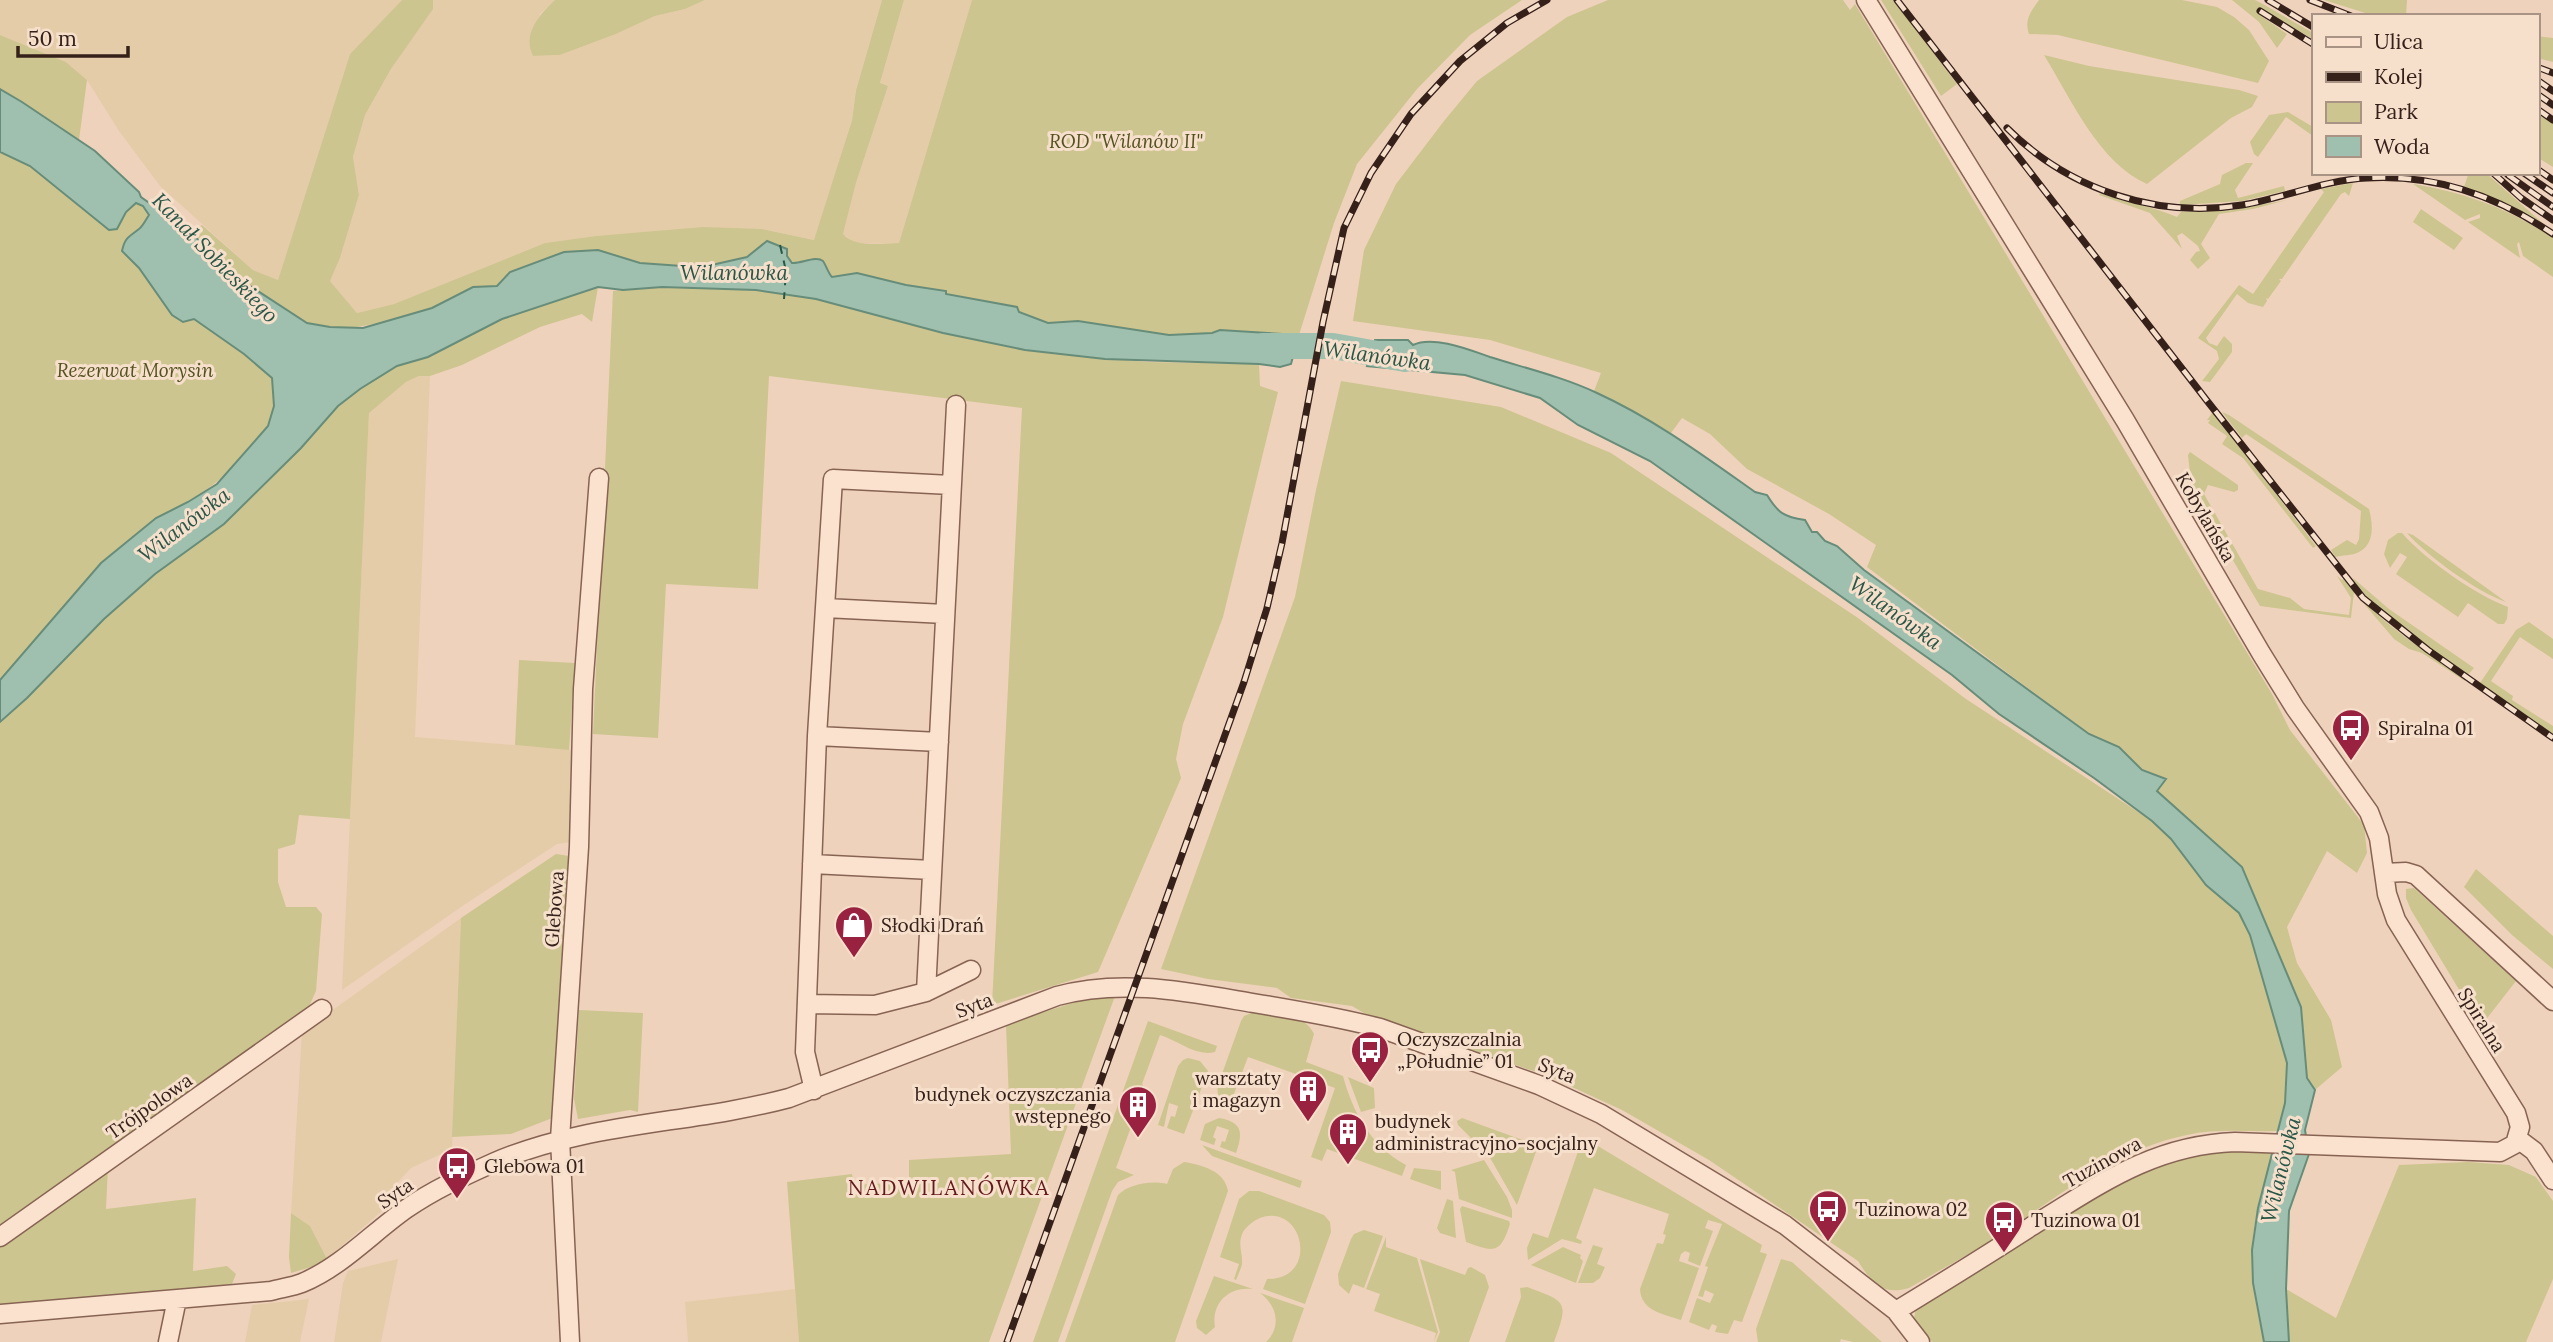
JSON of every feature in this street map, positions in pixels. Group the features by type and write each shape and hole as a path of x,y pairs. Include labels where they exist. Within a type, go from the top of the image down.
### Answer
{"street":[{"name":"Kobylańska","path":"1867,0 2125,420 2295,708 2369,812 2379,838 2384,873"},
{"path":"926,992 956,405"},
{"name":"Glebowa","path":"570,1342 560,1139 579,847 583,689 599,478"},
{"path":"814,1090 805,1052 817,736 833,479 951,485"},
{"path":"825,608 946,614"},
{"path":"817,736 939,742"},
{"path":"812,864 932,870"},
{"path":"2384,873 2406,872 2416,876 2553,1001"},
{"name":"Spiralna","path":"2384,873 2387,894 2396,920 2516,1113 2520,1127 2518,1139"},
{"path":"807,1004 875,1005 926,992 971,970"},
{"name":"Syta","path":"0,1314 271,1291 302,1283 426,1196 495,1162 560,1139 754,1107 814,1090 1007,1014 1057,996 1095,987 1157,989 1352,1020 1539,1085 1601,1114 1785,1225 1896,1311 1920,1342"},
{"name":"Trójpolowa","path":"0,1237 322,1009"},
{"path":"2518,1139 2534,1152 2553,1180"},
{"name":"Tuzinowa","path":"1896,1311 2115,1175 2169,1152 2203,1144 2235,1142 2493,1153 2506,1150 2518,1139"},
{"path":"168,1342 177,1299"}],"shaded area":[{"path":"0,0 402,0 350,54 278,280 253,270 160,186 119,131 87,80 66,62 0,35"},
{"path":"433,0 555,0 540,14 533,56 560,55 655,16 685,9 705,0 882,0 856,89 852,119 815,240 762,229 596,236 545,243 394,304 357,313 330,281 340,258 359,195 353,157 365,115 391,69 432,9"},
{"path":"904,0 972,0 899,243 855,243 843,234 856,183 888,86 880,84"},
{"path":"419,376 430,376 415,737 575,750 571,842 557,844 342,990 369,412 406,382"},
{"path":"461,918 452,1149 411,1168 397,1183 383,1210 327,1259 310,1226 291,1213 302,1032"},
{"path":"398,1259 381,1342 334,1342 343,1283 348,1271"},
{"path":"795,1289 799,1342 688,1342 685,1302"},
{"path":"309,1299 300,1342 245,1342 252,1305"}],"green space":[{"path":"402,0 433,0 433,9 391,69 365,115 353,157 359,195 340,258 330,281 357,313 394,304 545,243 703,227 762,229 814,240 852,120 856,90 882,0 904,0 880,83 888,86 856,183 843,234 854,241 869,244 899,243 972,0 1522,0 1470,35 1417,89 1357,164 1334,223 1299,335 1220,330 1212,333 1169,335 1078,321 1048,323 1019,312 1017,307 946,294 946,291 857,273 832,277 819,259 792,263 787,256 759,247 749,255 717,264 678,266 630,260 504,277 497,286 473,287 432,308 392,321 356,327 273,394 274,403 269,423 229,471 197,496 156,518 0,680 0,35 66,62 87,80 79,140 154,208 162,208 194,246 229,269 190,232 202,225 253,270 278,280 350,54"},
{"path":"555,0 705,0 685,9 655,16 560,55 533,56 530,48 531,32"},
{"path":"1608,0 1843,0 1850,10 1855,4 2272,694 2290,730 2364,825 2367,853 2357,873 2327,851 2287,927 2297,963 2331,1020 2342,1067 2315,1090 2307,1078 2301,1007 2242,867 2157,791 2166,779 2142,770 2119,747 2089,734 1867,567 1876,545 1829,514 1747,469 1710,434 1682,418 1671,433 1594,391 1601,373 1490,340 1353,321 1364,250 1396,184 1444,121 1477,81 1567,17"},
{"path":"1881,0 1893,0 1957,84 1941,96"},
{"path":"2039,0 2182,0 2217,7 2249,30 2269,61 2258,83 2058,35 2029,34 2028,20"},
{"path":"2232,0 2255,0 2312,32 2312,38 2259,8 2257,13 2287,34 2277,48 2259,22"},
{"path":"2324,0 2407,0 2406,14 2369,14"},
{"path":"2539,36 2553,38 2553,62 2539,58"},
{"path":"2044,55 2089,66 2239,90 2258,96 2252,107 2231,118 2147,184 2130,174 2100,146"},
{"path":"2288,112 2312,126 2312,135 2286,117 2258,157 2254,154 2250,142 2269,115"},
{"path":"2539,114 2553,124 2553,167 2539,158"},
{"path":"2246,163 2253,163 2235,190 2238,198 2284,186 2285,191 2242,201 2180,205 2180,201 2220,184 2222,175"},
{"path":"2468,175 2488,175 2546,226 2508,204 2464,187"},
{"path":"2353,183 2349,196 2345,192 2341,194 2282,279 2279,279 2281,281 2268,299 2266,298 2263,307 2248,303 2237,294 2206,338 2209,343 2217,346 2224,336 2232,344 2232,352 2210,382 2202,381 2219,359 2217,351 2198,338 2239,285 2253,294 2324,192 2321,189"},
{"path":"2413,184 2486,203 2520,218 2553,238 2553,277 2523,256 2519,242 2517,244 2520,258 2468,222 2480,218 2480,214 2465,220"},
{"path":"2100,193 2177,217 2181,212 2233,210 2287,200 2219,214 2201,244 2210,258 2198,269 2190,260 2200,251 2198,246 2182,233 2177,236 2182,249 2150,213 2099,195"},
{"path":"2421,209 2463,238 2454,250 2413,222"},
{"path":"598,287 592,322 582,314 540,327 462,365 430,376 419,376 406,382 369,413 350,819 299,815 295,844 278,849 278,882 286,907 316,907 322,914 316,991 305,1015 0,1233 0,723 104,619 155,574 224,524 301,448 338,406 360,389 397,366 428,357 502,319"},
{"path":"662,287 756,290 816,299 943,333 1025,350 1146,362 1259,364 1260,386 1278,392 1223,617 1183,724 1176,759 1181,778 1098,972 992,1005 1022,408 769,376 758,589 666,584 658,738 593,734 613,291"},
{"path":"1341,381 1501,407 1611,453 1858,618 1966,699 2152,821 2171,839 2206,885 2239,913 2250,935 2287,1063 2285,1103 2278,1131 2198,1133 2160,1142 2134,1152 2085,1178 1992,1240 1909,1288 1884,1289 1873,1281 1858,1261 1709,1160 1622,1110 1546,1075 1376,1020 1352,1006 1291,998 1277,988 1208,979 1161,969 1295,597"},
{"path":"2213,412 2316,546 2313,548 2243,458 2222,444 2227,436 2207,420"},
{"path":"2222,412 2369,509 2372,533 2368,544 2359,552 2335,557 2331,550 2347,540 2356,545 2361,511 2246,434 2242,438"},
{"path":"2190,452 2238,485 2238,490 2234,492 2208,485 2204,494 2258,589 2290,598 2304,609 2349,615 2351,598 2337,576 2342,580 2345,578 2357,594 2386,621 2466,679 2465,681 2422,653 2409,649 2394,639 2354,592 2351,618 2260,606 2192,491 2188,455"},
{"path":"2402,533 2451,575 2480,594 2508,607 2504,624 2498,624 2468,603 2458,617 2396,574 2407,557 2400,553 2390,568 2384,554 2388,540"},
{"path":"2407,533 2413,535 2506,602 2453,572"},
{"path":"2353,578 2389,609 2474,668 2468,675 2423,643 2371,600"},
{"path":"2529,622 2553,639 2553,659 2520,637 2491,681 2513,696 2512,700 2553,726 2553,736 2480,683 2516,630"},
{"path":"519,660 575,663 569,750 515,745"},
{"path":"556,854 569,856 555,1117 511,1134 452,1137 461,918"},
{"path":"2476,869 2553,936 2553,969 2512,935 2464,887"},
{"path":"2414,888 2516,981 2481,1026 2411,910 2406,889"},
{"path":"1115,996 989,1342 799,1342 787,1182 852,1174 854,1185 909,1182 909,1160 1011,1154 1006,1024 1082,1000"},
{"path":"579,1010 643,1013 638,1112 630,1110 578,1119 574,1099"},
{"path":"1254,1012 1296,1018 1309,1027 1314,1034 1306,1062 1343,1076 1352,1103 1365,1127 1383,1148 1406,1165 1402,1176 1327,1149 1322,1161 1311,1157 1335,1088 1248,1057 1229,1107 1221,1100 1218,1085 1241,1021 1244,1016"},
{"path":"1148,1021 1217,1046 1215,1052 1194,1050 1160,1035 1140,1093 1143,1094 1138,1107 1147,1111 1144,1119 1135,1116 1116,1168 1134,1175 1118,1182 1112,1191 1058,1342 1033,1342"},
{"path":"1188,1058 1200,1061 1208,1071 1184,1134 1167,1128 1171,1116 1175,1117 1178,1106 1169,1103 1164,1127 1158,1125 1178,1066"},
{"path":"1348,1077 1374,1088 1375,1108 1361,1112"},
{"path":"1219,1118 1233,1122 1239,1130 1240,1140 1236,1153 1220,1147 1229,1130 1217,1126 1213,1137 1216,1139 1214,1145 1200,1140 1205,1124"},
{"path":"1462,1118 1536,1145 1537,1149 1517,1205 1489,1156 1458,1125 1457,1121"},
{"path":"1583,1137 1762,1245 1760,1252 1767,1254 1742,1322 1734,1320 1728,1334 1715,1332 1717,1326 1712,1324 1709,1330 1689,1322 1697,1298 1710,1303 1714,1294 1705,1290 1703,1297 1698,1296 1708,1267 1705,1266 1722,1224 1708,1220 1705,1228 1713,1231 1700,1266 1688,1261 1690,1253 1685,1251 1681,1254 1679,1261 1699,1268 1681,1320 1649,1307 1641,1296 1640,1289 1657,1243 1663,1244 1669,1214 1594,1188 1576,1238 1582,1241 1581,1244 1562,1239 1528,1260 1527,1248 1533,1233 1548,1238"},
{"path":"1202,1145 1302,1181 1300,1188 1212,1156"},
{"path":"2212,1149 2273,1151 2257,1213 2252,1251 2255,1297 2264,1342 1932,1342 1914,1318 1916,1308 2120,1181 2167,1159"},
{"path":"1484,1160 1507,1197 1512,1218 1459,1199 1455,1172 1451,1170"},
{"path":"1184,1162 1205,1167 1218,1174 1228,1191 1175,1342 1065,1342 1118,1195 1141,1184 1167,1184 1173,1169"},
{"path":"2468,1162 2509,1165 2536,1177 2553,1201 2553,1279 2526,1342 2289,1342 2286,1289 2336,1318 2399,1165"},
{"path":"108,1167 106,1209 196,1198 193,1271 227,1266 236,1274 232,1284 127,1296 126,1293 0,1305 0,1244"},
{"path":"1414,1168 1441,1171 1441,1190 1410,1179"},
{"path":"1249,1191 1259,1191 1324,1215 1330,1222 1331,1232 1305,1304 1263,1289 1267,1279 1284,1276 1294,1268 1300,1256 1296,1231 1287,1221 1275,1216 1260,1218 1246,1228 1240,1241 1242,1264 1236,1280 1234,1279 1239,1264 1220,1257 1239,1199"},
{"path":"1447,1199 1453,1201 1456,1238 1440,1233 1437,1228"},
{"path":"1462,1206 1509,1221 1499,1246 1490,1249 1466,1242 1460,1209"},
{"path":"291,1213 310,1226 327,1259 291,1273 289,1257"},
{"path":"1364,1230 1383,1236 1364,1288 1353,1284 1349,1294 1339,1285 1338,1274 1351,1239 1354,1234"},
{"path":"1386,1237 1386,1247 1417,1258 1438,1332 1434,1342 1436,1333 1374,1311 1380,1294 1366,1289"},
{"path":"1593,1245 1603,1248 1597,1264 1605,1267 1600,1278 1593,1283 1578,1283"},
{"path":"1563,1247 1581,1255 1583,1261 1576,1283 1531,1265"},
{"path":"1420,1259 1465,1275 1471,1267 1485,1275 1489,1287 1469,1342 1436,1342 1440,1332"},
{"path":"1781,1259 1792,1262 1882,1342 1853,1342 1841,1339 1840,1342 1758,1342 1756,1329"},
{"path":"1214,1276 1253,1289 1229,1293 1216,1311 1215,1327 1206,1335 1197,1328 1196,1321"},
{"path":"1527,1287 1550,1296 1561,1305 1562,1318 1554,1342 1505,1342 1521,1297 1520,1288"},
{"path":"1260,1293 1304,1308 1292,1342 1266,1342 1276,1323 1274,1310"}],"water":[{"name":"Kanał Sobieskiego","path":"0,89 95,151 139,192 141,197 190,232 238,278 307,323 363,328 432,308 473,287 497,286 510,272 564,252 598,250 640,263 682,266 716,264 747,257 767,241 787,249 787,256 792,263 820,259 832,277 857,273 946,291 946,294 1017,307 1019,312 1048,323 1078,321 1169,335 1212,333 1220,330 1299,335 1291,364 1280,367 1105,359 1025,350 943,333 816,299 756,290 662,287 623,290 598,287 502,319 428,357 397,366 360,389 338,406 301,448 224,524 155,574 104,619 0,722 0,680 101,563 156,518 217,484 268,426 274,406 272,378 244,354 194,319 183,322 172,315 139,268 122,251 126,240 140,228 149,215 143,206 136,203 126,212 117,229 109,230 30,166 0,152"},
{"path":"1375,340 1408,340 1413,345 1431,342 1462,347 1571,382 1639,414 1755,492 1767,495 1782,513 1805,520 1812,532 1817,532 1825,541 1837,546 1864,570 2089,734 2119,747 2142,770 2166,779 2157,791 2242,867 2301,1007 2307,1078 2315,1090 2305,1130 2309,1154 2289,1211 2286,1289 2289,1342 2264,1342 2253,1283 2252,1250 2258,1208 2285,1103 2287,1063 2250,935 2239,913 2206,885 2171,839 2152,821 1999,714 1952,675 1650,461 1578,425 1540,398 1465,375 1367,366"}],"waterway":[{"name":"Wilanówka","path":"1263,346 1333,346 1405,359"}],"ferry route":[{"path":"780,245 786,271 784,299"}],"railway":[{"path":"1007,1342 1244,682 1267,608 1344,228 1371,173 1411,114 1460,61 1507,23 1547,0"},
{"path":"1897,0 2363,598 2428,650 2553,738"},
{"path":"2268,0 2312,26"},
{"path":"2310,0 2346,14"},
{"path":"2260,11 2312,43"},
{"path":"2539,68 2553,73"},
{"path":"2539,81 2553,91"},
{"path":"2539,95 2553,105"},
{"path":"2539,110 2553,120"},
{"path":"2007,128 2057,168 2115,195 2146,203 2210,208 2242,205 2351,179 2392,178 2417,180 2464,190 2510,209 2553,234"},
{"path":"2539,170 2553,180"},
{"path":"2495,175 2521,198 2553,220"},
{"path":"2508,175 2553,207"},
{"path":"2527,175 2553,193"}],"place":[{"name":"Spiralna 01","path":"2351,762"},
{"name":"Słodki Drań","path":"854,959"},
{"name":"Oczyszczalnia „Południe” 01","path":"1370,1084"},
{"name":"warsztaty i magazyn","path":"1308,1123"},
{"name":"budynek oczyszczania wstępnego","path":"1138,1139"},
{"name":"budynek administracyjno-socjalny","path":"1348,1166"},
{"name":"Glebowa 01","path":"457,1200"},
{"name":"Tuzinowa 02","path":"1828,1243"},
{"name":"Tuzinowa 01","path":"2004,1254"}],"district":[{"name":"NADWILANÓWKA","path":"949,1188"}],"park label":[{"name":"ROD \"Wilanów II\"","path":"1126,141"},
{"name":"Rezerwat Morysin","path":"135,370"}]}
